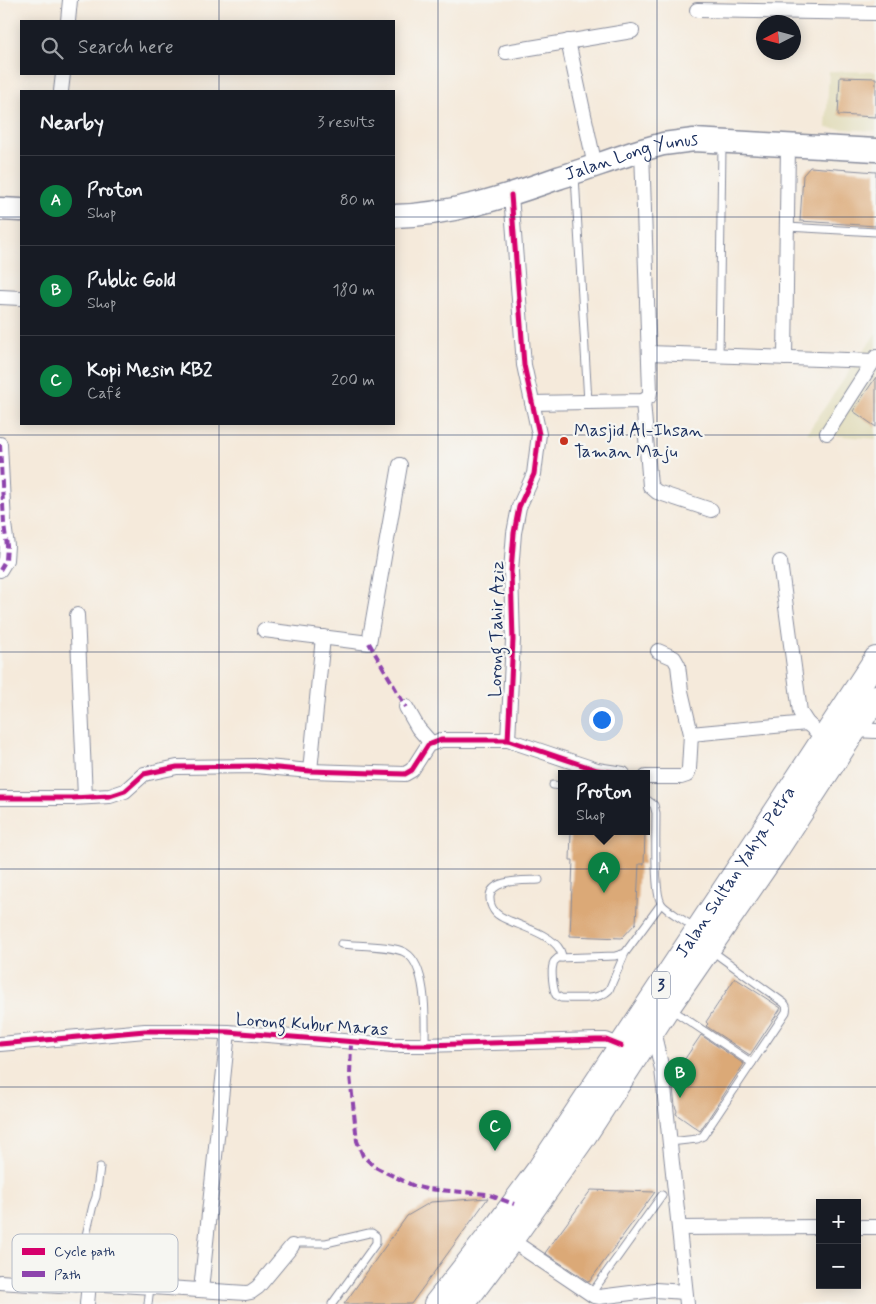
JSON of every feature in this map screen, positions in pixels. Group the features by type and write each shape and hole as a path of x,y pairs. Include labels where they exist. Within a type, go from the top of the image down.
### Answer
{"highway":[{"name":"Jalan Sultan Yahya Petra","path":"463,1304 583,1138 653,1031 668,1007 703,939 824,738 876,659"},
{"name":"Jalan Sultan Yahya Petra","path":"436,1304 540,1168 621,1046 703,939 777,848 865,730 876,697"}],"main road":[{"name":"Jalan Long Yunus","path":"395,216 436,212 511,195 663,144 694,140 876,150"},
{"path":"0,209 20,210"}],"street":[{"path":"68,20 70,0"},
{"path":"697,10 876,13"},
{"path":"506,52 632,31"},
{"path":"568,41 585,169"},
{"path":"61,90 63,75"},
{"path":"785,358 788,145"},
{"path":"532,403 642,401 647,399 650,394 642,150"},
{"name":"Lorong Tahir Aziz","path":"508,740 514,640 511,571 514,533 519,507 534,474 539,438 524,365 511,195"},
{"path":"0,298 20,298"},
{"path":"649,353 875,359"},
{"path":"827,433 875,359"},
{"path":"642,401 650,486 657,492 711,510"},
{"path":"0,444 6,546 6,560 0,570"},
{"path":"264,630 369,643 400,465"},
{"path":"780,562 800,712 806,723 824,738"},
{"path":"77,615 85,797"},
{"path":"310,771 323,637"},
{"path":"650,777 681,777 687,775 689,769 691,734 681,691 678,665 674,658 658,651"},
{"path":"406,707 418,728 431,743"},
{"path":"691,734 806,723"},
{"path":"0,798 110,796 125,791 144,774 177,767 256,766 310,771 405,774 412,770 426,747 431,743 441,740 508,740 597,770"},
{"name":"Lorong Kubur Maras","path":"0,1044 145,1031 184,1031 228,1032 394,1045 606,1040 621,1046"},
{"path":"511,1240 594,1296 655,1290 686,1298 662,1069 653,1031"},
{"path":"201,1290 228,1032"},
{"path":"679,1228 816,1227"},
{"path":"861,1227 876,1227"},
{"path":"178,1289 251,1292 255,1290 292,1246"}],"lane":[{"path":"719,355 722,141"},
{"path":"585,169 588,402"},
{"path":"787,227 876,232"},
{"path":"553,785 558,786"},
{"path":"650,802 654,806 656,814 657,880 661,904 786,1004 786,1012 703,1136 697,1139 670,1142"},
{"path":"539,880 500,884 493,889 490,898 492,907 496,913 504,918 553,942 560,949 562,958"},
{"path":"625,953 615,956 558,958 552,966 556,995 561,998 598,997 605,994 609,990 625,953 661,904"},
{"path":"340,944 392,948 405,953 414,961 426,1005 425,1045"},
{"path":"668,1007 752,1063"},
{"path":"89,1234 100,1167"},
{"path":"590,1294 662,1195"},
{"path":"292,1246 299,1243 326,1243 372,1232 376,1236 376,1243 332,1304"}],"shaded area":[{"path":"829,71 876,72 876,131 826,128"},
{"path":"876,333 876,439 807,433"}],"building":[{"path":"840,77 876,78 876,117 838,115"},
{"path":"810,167 876,172 876,226 800,221 803,175"},
{"path":"876,377 876,427 853,411"},
{"path":"571,835 645,835 644,864 639,864 636,923 622,938 570,936 573,860 570,860"},
{"path":"735,978 781,1008 750,1055 706,1026 708,1024 706,1022"},
{"path":"701,1035 744,1064 700,1131 676,1114 672,1078"},
{"path":"591,1190 655,1192 589,1282 545,1253"},
{"path":"488,1198 411,1304 344,1304 407,1216 431,1202"}],"marked path":[{"path":"0,444 7,546 6,560 0,570"},
{"path":"369,643 406,707"},
{"path":"351,1042 350,1076 357,1141 363,1156 375,1167 414,1186 426,1189 487,1194 514,1204"}],"cycle path":[{"path":"508,740 513,640 511,571 514,533 519,507 534,474 539,434 524,365 511,195"},
{"path":"0,798 110,796 125,791 144,774 177,767 256,766 310,771 405,774 412,770 428,745 441,740 508,740 597,770"},
{"path":"0,1044 145,1031 184,1031 228,1032 394,1045 606,1040 621,1046"}],"place":[{"name":"Masjid Al-Ihsan Taman Maju","path":"564,441"},
{"name":"Proton","path":"604,893"},
{"name":"Public Gold","path":"680,1098"},
{"name":"Kopi Mesin KB2","path":"495,1151"}]}
